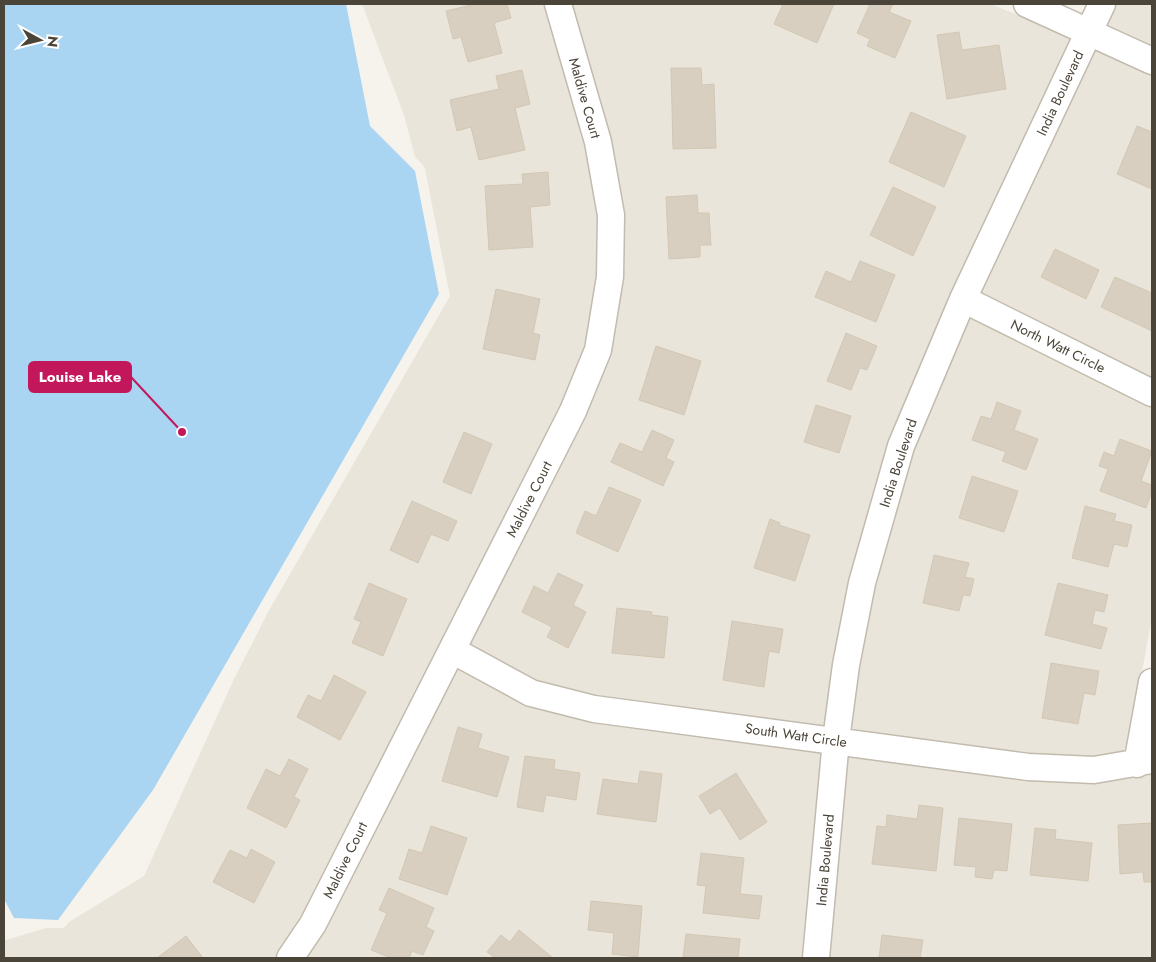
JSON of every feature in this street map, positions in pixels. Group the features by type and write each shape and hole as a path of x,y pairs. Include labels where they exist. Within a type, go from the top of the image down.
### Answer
{"street":[{"name":"Maldive Court","path":"290,958 313,924 452,650 573,411 598,350 610,277 612,215 598,142 558,4"},
{"path":"1027,4 1152,61"},
{"name":"India Boulevard","path":"816,958 836,740 846,665 862,583 901,446 963,299 1102,4"},
{"name":"North Watt Circle","path":"963,299 1152,393"},
{"name":"South Watt Circle","path":"452,650 531,693 594,709 1028,767 1094,770 1145,762"},
{"path":"1145,762 1152,682"}],"shaded area":[{"path":"362,4 546,4 587,144 599,216 597,276 586,347 562,407 435,653 303,919 275,958 4,958 4,938 6,940 46,928 65,927 69,922 144,876 235,677 267,614 450,296 425,169 415,157 404,115"},
{"path":"571,4 990,4 1074,37 947,303 825,728 596,698 536,683 467,646 622,278"},
{"path":"1116,4 1152,4 1152,49 1105,27"},
{"path":"1096,47 1152,73 1152,380 978,295"},
{"path":"969,315 1152,405 1152,617 1127,754 1093,760 1029,756 850,731 858,667 874,586 912,450"},
{"path":"457,665 823,750 804,958 304,958"},
{"path":"847,753 1147,776 1148,772 1152,772 1152,958 828,958"}],"water":[{"path":"4,4 346,4 370,126 415,171 439,294 153,790 58,920 14,918 4,899"}],"building":[{"path":"475,4 507,4 511,18 494,23 502,53 468,62 461,37 453,39 446,11"},
{"path":"783,4 834,4 817,43 774,24"},
{"path":"870,4 893,4 889,12 911,21 895,58 867,46 870,39 857,33"},
{"path":"959,32 962,50 999,45 1006,89 947,99 937,35"},
{"path":"671,68 701,68 702,85 714,84 716,148 673,149"},
{"path":"522,70 530,104 515,108 525,150 479,160 471,127 457,131 450,100 499,89 496,76"},
{"path":"911,112 966,136 944,187 889,162"},
{"path":"1137,126 1152,132 1152,189 1117,174"},
{"path":"548,172 550,205 530,207 533,247 489,250 485,186 523,184 522,174"},
{"path":"893,187 936,207 913,256 870,235"},
{"path":"697,195 698,213 709,213 711,245 700,245 700,257 669,259 666,197"},
{"path":"1055,249 1099,270 1086,299 1041,277"},
{"path":"860,261 895,275 876,322 815,297 826,271 851,282"},
{"path":"1115,277 1152,293 1152,331 1101,307"},
{"path":"496,289 540,299 533,333 540,335 535,360 483,349"},
{"path":"846,333 877,346 867,370 860,368 851,390 827,381"},
{"path":"656,346 701,361 684,415 639,400"},
{"path":"997,402 1021,411 1014,430 1038,439 1026,470 1002,461 1006,452 972,440 981,416 991,419"},
{"path":"816,405 851,416 839,453 804,442"},
{"path":"652,430 674,440 666,458 674,462 663,486 611,462 620,443 642,452"},
{"path":"464,432 492,444 471,494 443,482"},
{"path":"1120,439 1152,451 1141,481 1152,485 1152,492 1146,508 1100,491 1108,469 1099,466 1104,452 1114,456"},
{"path":"972,476 1018,491 1004,532 959,518"},
{"path":"609,487 641,500 618,552 576,533 585,511 596,516"},
{"path":"412,501 457,521 448,541 431,534 418,563 390,550"},
{"path":"1085,506 1116,514 1114,521 1132,525 1127,547 1114,544 1108,567 1072,558"},
{"path":"770,519 780,523 779,525 810,535 795,581 754,568"},
{"path":"934,555 969,563 965,577 974,579 970,596 963,595 959,611 923,603"},
{"path":"558,573 583,585 573,605 586,612 568,648 547,637 552,627 522,612 534,586 548,593"},
{"path":"369,583 407,599 383,656 352,643 361,622 354,619"},
{"path":"1058,583 1108,595 1104,612 1095,610 1092,624 1107,628 1101,649 1045,635"},
{"path":"617,608 652,612 651,615 668,617 664,658 612,653"},
{"path":"732,621 783,629 779,653 769,651 764,687 723,680"},
{"path":"1051,663 1099,671 1095,695 1084,693 1078,724 1042,718"},
{"path":"334,675 366,692 340,740 297,717 308,695 321,701"},
{"path":"458,727 482,734 478,748 509,757 497,797 442,781"},
{"path":"525,756 555,760 554,769 580,773 576,800 546,795 543,812 517,807"},
{"path":"289,759 308,769 294,797 300,800 286,828 247,808 266,769 280,776"},
{"path":"640,771 662,774 656,822 597,814 603,779 638,784"},
{"path":"736,773 767,822 740,840 720,808 710,814 699,796"},
{"path":"919,805 943,808 936,871 872,864 877,826 886,827 887,815 917,819"},
{"path":"959,818 1012,824 1007,871 994,870 992,879 975,877 976,867 954,865"},
{"path":"1152,823 1152,882 1144,882 1143,872 1120,874 1118,825"},
{"path":"431,826 467,838 447,895 399,879 409,849 422,853"},
{"path":"1035,828 1056,830 1055,839 1092,843 1088,881 1030,875"},
{"path":"251,849 275,862 254,903 213,882 230,850 247,858"},
{"path":"701,853 744,858 740,894 762,896 759,919 703,913 706,886 697,885"},
{"path":"389,888 434,908 426,927 434,931 423,955 412,951 409,958 391,958 371,950 387,913 379,910"},
{"path":"591,901 642,906 638,957 612,954 614,933 588,930"},
{"path":"519,930 553,958 493,958 487,952 501,935 510,942"},
{"path":"686,934 740,939 738,958 683,958"},
{"path":"882,935 923,940 920,958 879,958"},
{"path":"186,936 203,958 157,958"}],"place":[{"name":"Louise Lake","path":"182,432"}]}
